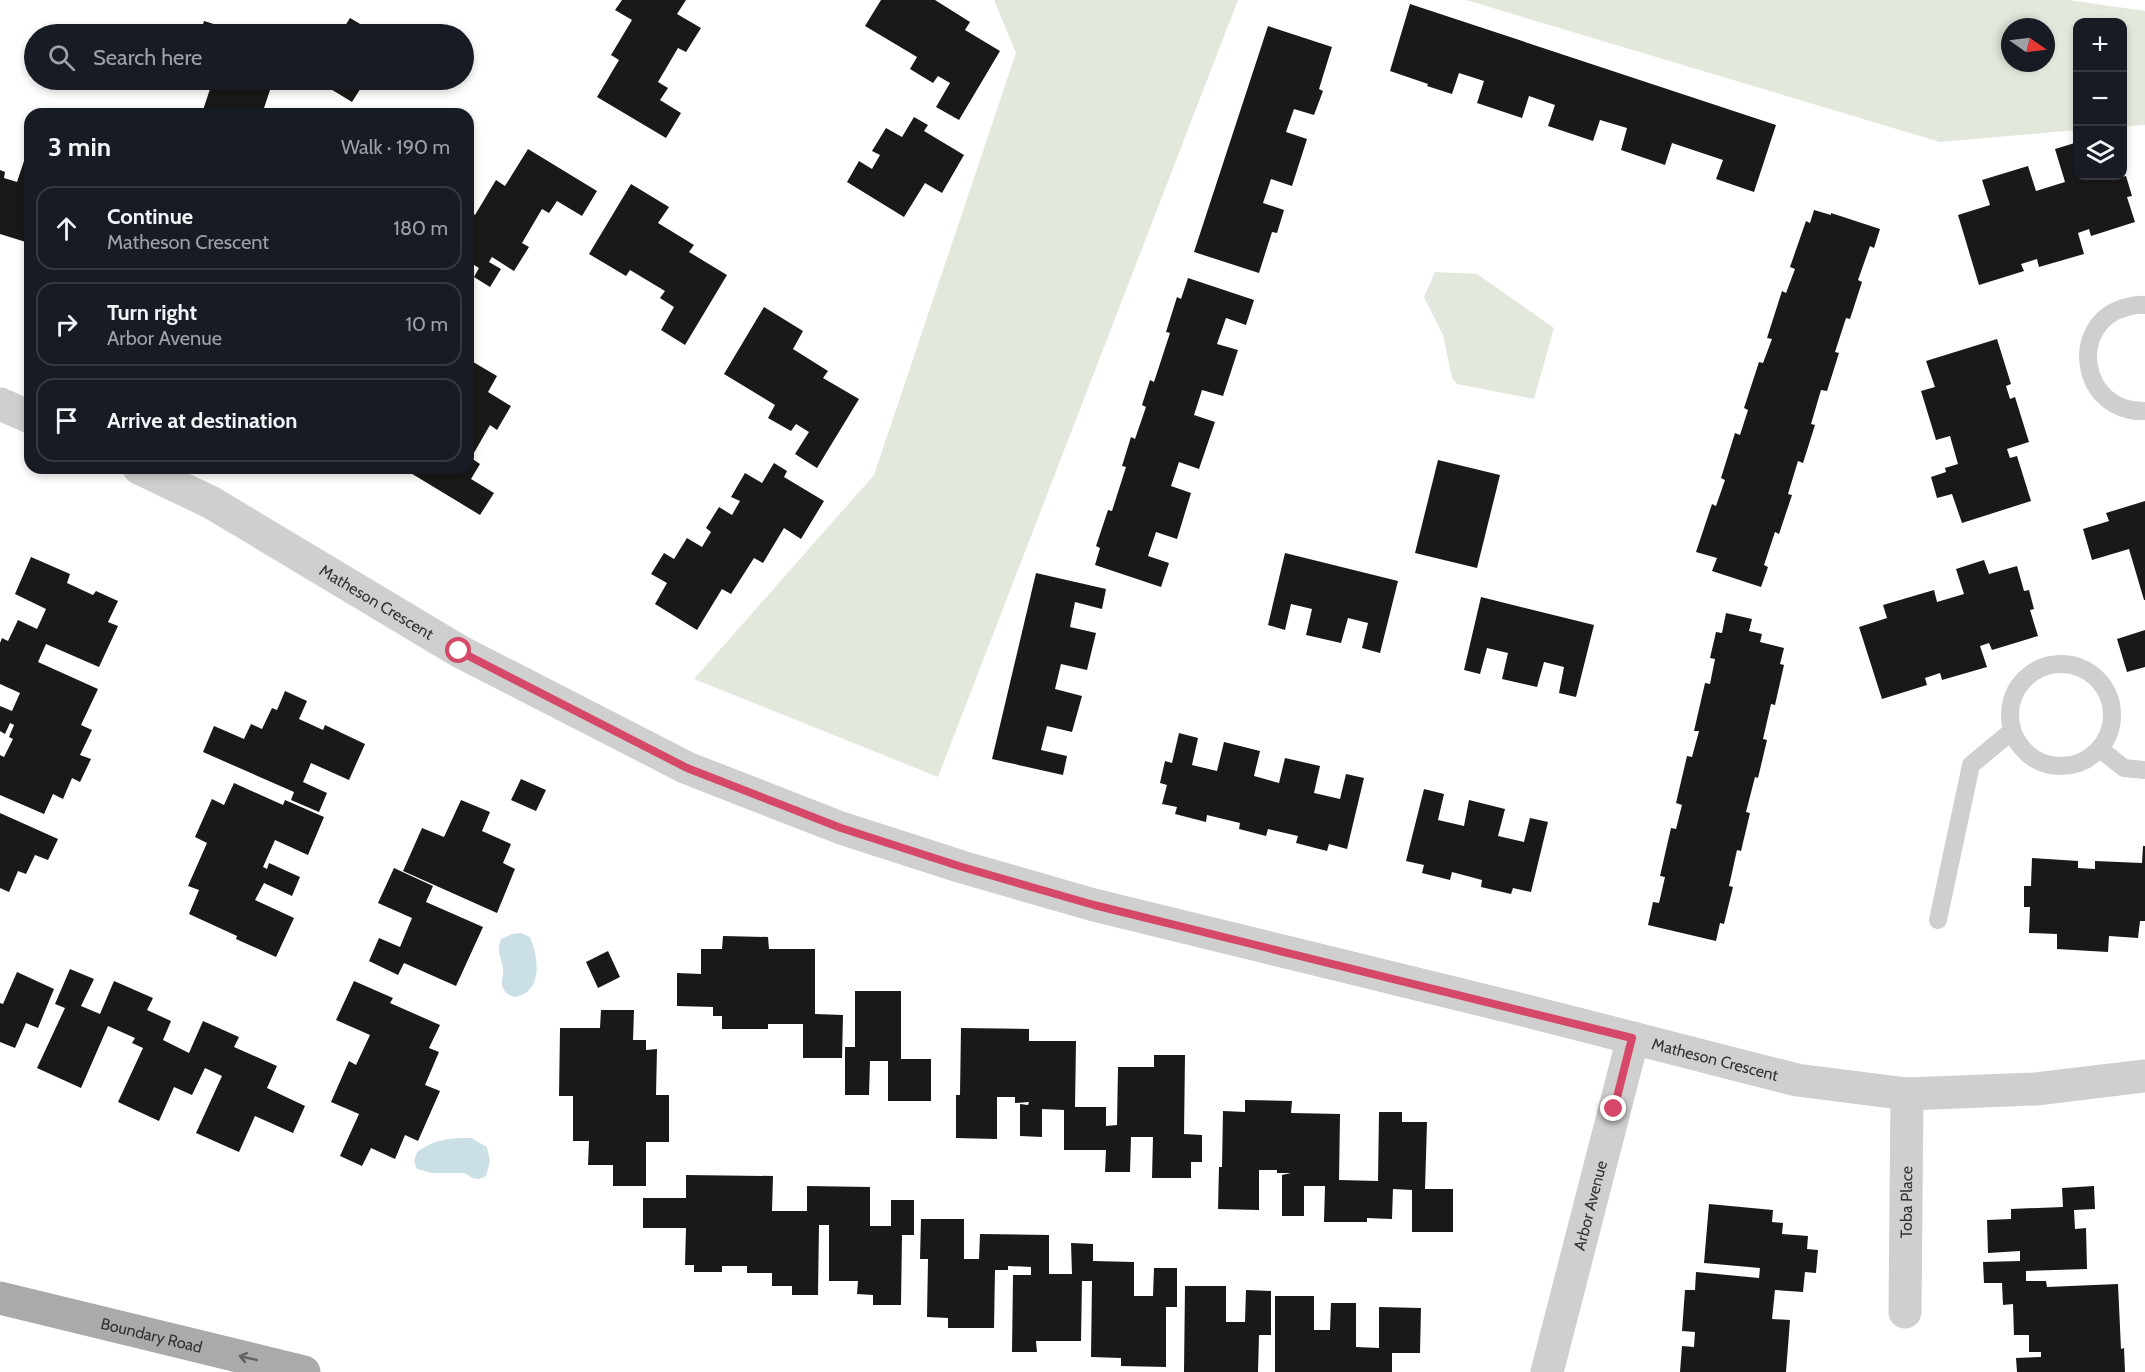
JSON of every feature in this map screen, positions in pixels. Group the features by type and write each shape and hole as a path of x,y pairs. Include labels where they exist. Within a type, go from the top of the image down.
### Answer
{"main road":[{"name":"Boundary Road","path":"0,1298 304,1372"}],"street":[{"path":"0,404 24,414"},
{"name":"Matheson Crescent","path":"152,474 212,503 479,662 687,768 841,828 962,867 1094,905 1797,1080 1907,1094 2036,1089 2145,1076"},
{"name":"Arbor Avenue","path":"1547,1372 1632,1038"},
{"name":"Toba Place","path":"1905,1311 1907,1094"}],"lane":[{"path":"2145,305 2118,309 2100,322 2089,342 2088,365 2095,386 2110,402 2131,411 2145,411"},
{"path":"2050,664 2071,664 2091,672 2105,688 2112,709 2110,730 2100,749 2082,762 2062,767 2040,762 2023,750 2012,731 2009,710 2015,689 2030,673 2050,664"},
{"path":"1938,920 1971,765 2012,731"},
{"path":"2100,749 2124,768 2145,770"}],"shaded area":[{"path":"994,0 1238,0 938,777 694,679 874,475 1016,53"},
{"path":"1466,0 2068,0 2145,11 2145,125 2127,127 2127,18 2073,18 2073,130 1940,142"},
{"path":"1435,272 1477,274 1554,328 1534,399 1457,384 1452,378 1443,335 1424,297"},
{"path":"521,933 530,937 537,965 534,982 530,989 514,997 506,993 502,985 503,968 499,948 501,939"},
{"path":"456,1138 471,1138 487,1147 490,1161 486,1176 479,1179 472,1178 465,1173 432,1173 417,1169 414,1161 417,1152 430,1144"}],"building":[{"path":"622,0 686,0 677,14 701,28 686,52 678,48 658,82 668,88 660,100 681,113 666,138 597,97 619,60 611,55 632,20 615,10"},
{"path":"881,0 935,0 970,22 965,30 1000,51 959,120 936,107 950,83 938,76 933,83 910,69 917,57 865,26"},
{"path":"1410,4 1776,125 1754,192 1716,179 1723,160 1672,143 1665,165 1621,150 1627,128 1600,120 1593,141 1548,126 1555,105 1529,96 1522,118 1477,103 1484,81 1459,73 1452,94 1390,71"},
{"path":"350,18 360,24 346,24"},
{"path":"1268,26 1332,47 1319,89 1323,91 1314,115 1294,109 1286,132 1307,139 1292,186 1271,179 1263,203 1284,210 1277,233 1272,232 1259,273 1194,252"},
{"path":"210,90 270,90 264,108 204,108"},
{"path":"332,90 360,90 352,102"},
{"path":"914,117 928,125 924,131 964,155 942,193 925,183 904,217 847,182 859,161 872,169 880,155 872,151 886,128 902,137"},
{"path":"2073,144 2073,180 2127,179 2132,196 2127,197 2135,222 2091,236 2089,229 2078,233 2084,254 2039,267 2037,259 2021,264 2024,271 1979,285 1958,215 1990,205 1982,180 2028,166 2036,191 2065,182 2055,149"},
{"path":"528,149 597,191 582,216 557,201 549,213 542,209 522,243 529,247 514,271 492,257 489,262 501,269 490,287 474,277 479,268 474,265 474,214 496,180 505,186"},
{"path":"24,161 24,241 0,234 0,170 5,172 4,178 17,182"},
{"path":"631,184 669,207 658,223 694,245 689,252 727,275 685,345 661,330 674,307 660,298 665,291 630,270 626,276 589,254"},
{"path":"1814,210 1831,215 1831,213 1880,229 1874,248 1870,246 1858,280 1862,282 1850,319 1846,318 1835,352 1839,353 1827,391 1821,390 1811,424 1815,425 1803,463 1798,461 1788,494 1792,495 1779,534 1775,532 1764,565 1768,567 1761,587 1712,571 1717,558 1696,552 1712,504 1716,506 1725,480 1721,478 1735,433 1740,435 1748,410 1744,408 1759,362 1763,363 1772,339 1767,338 1782,291 1786,293 1795,269 1790,267 1806,221 1810,223"},
{"path":"1188,278 1254,300 1246,325 1226,318 1217,344 1238,350 1223,396 1202,390 1194,415 1215,422 1199,469 1179,462 1171,486 1191,493 1177,539 1156,532 1148,556 1169,563 1161,587 1095,565 1100,548 1096,546 1108,510 1112,511 1126,467 1122,466 1131,437 1135,439 1146,407 1142,405 1150,380 1154,382 1170,333 1166,332 1177,297 1181,299"},
{"path":"764,307 803,331 793,349 828,371 823,378 859,399 817,468 795,454 809,432 796,424 791,431 768,418 775,405 724,374"},
{"path":"1997,339 2011,384 2006,386 2010,399 2015,397 2029,442 2007,449 2010,458 2017,456 2031,501 1962,523 1952,494 1937,498 1931,477 1946,472 1945,468 1958,464 1950,436 1936,440 1921,391 1935,387 1926,361"},
{"path":"474,363 497,376 488,392 511,406 497,430 490,425 474,453"},
{"path":"474,460 480,464 474,474"},
{"path":"1438,460 1500,475 1477,568 1415,553"},
{"path":"774,463 787,471 784,477 824,501 801,539 784,528 763,563 754,558 731,594 722,589 697,630 655,604 667,583 651,574 664,553 674,559 687,538 702,547 711,532 706,528 719,507 732,515 740,501 731,497 745,473 762,483"},
{"path":"412,474 474,474 471,479 494,493 480,515"},
{"path":"2145,501 2144,600 2129,549 2092,560 2083,529 2109,521 2106,513"},
{"path":"1285,553 1398,581 1380,653 1362,648 1368,623 1348,618 1341,643 1306,635 1312,609 1291,604 1285,630 1268,625"},
{"path":"31,557 70,574 67,583 93,595 96,591 118,601 108,622 118,626 99,667 46,644 38,662 98,689 81,725 92,730 80,755 91,759 80,782 72,778 63,799 53,794 44,814 0,795 0,755 4,757 13,739 9,737 14,725 10,723 5,734 0,731 0,706 12,711 20,693 0,684 0,643 2,638 8,641 18,620 37,629 46,609 15,594"},
{"path":"1984,560 1989,574 2017,566 2024,591 2029,590 2034,609 2030,610 2038,636 1992,650 1989,643 1980,646 1987,667 1942,680 1940,673 1925,678 1927,685 1882,699 1859,627 1887,618 1883,605 1934,590 1937,602 1964,594 1956,569"},
{"path":"1036,573 1106,589 1102,609 1075,602 1070,627 1096,633 1087,670 1061,664 1055,689 1082,696 1072,732 1047,726 1041,750 1067,756 1063,775 992,759"},
{"path":"1481,597 1594,625 1576,697 1559,693 1564,667 1544,662 1537,687 1502,679 1508,653 1487,648 1480,674 1464,670"},
{"path":"1726,613 1752,619 1749,631 1762,634 1760,642 1784,648 1780,664 1784,665 1775,705 1771,704 1763,739 1767,740 1758,778 1755,777 1746,812 1750,813 1741,851 1737,850 1729,886 1733,887 1724,924 1720,923 1716,941 1648,925 1653,902 1659,903 1665,877 1660,876 1671,828 1676,829 1682,805 1676,803 1687,756 1692,757 1699,731 1694,731 1705,683 1710,684 1715,659 1710,658 1716,632 1722,633"},
{"path":"2145,630 2145,667 2127,672 2117,639"},
{"path":"285,691 307,701 299,719 323,730 325,725 365,744 349,780 311,763 303,782 327,793 319,812 291,800 294,792 203,752 214,726 244,739 251,724 262,729 272,708 277,710"},
{"path":"1179,733 1198,738 1192,765 1217,771 1224,742 1260,751 1254,776 1279,783 1285,758 1320,766 1314,793 1340,799 1346,774 1364,778 1347,849 1329,844 1327,851 1296,843 1298,836 1268,829 1266,836 1239,829 1240,823 1207,815 1206,822 1175,814 1177,807 1162,804 1167,785 1160,783 1165,761 1172,763"},
{"path":"521,779 546,790 536,811 511,800"},
{"path":"234,783 283,805 285,800 324,817 308,855 275,840 263,867 267,869 269,863 300,877 292,896 264,883 255,900 294,918 276,957 189,914 199,890 188,886 207,843 195,837 212,799 224,805"},
{"path":"1424,789 1444,794 1438,820 1464,826 1469,800 1505,809 1498,836 1524,842 1530,818 1548,822 1531,892 1513,888 1511,894 1481,887 1482,880 1452,872 1450,880 1422,873 1424,865 1406,861"},
{"path":"461,800 490,812 482,831 511,844 503,863 515,869 497,913 403,871 422,828 444,837"},
{"path":"0,813 58,839 48,860 35,855 26,874 18,871 9,892 0,888"},
{"path":"2143,846 2145,846 2145,921 2140,921 2138,938 2109,936 2108,952 2057,949 2057,934 2029,933 2030,907 2024,907 2024,886 2031,886 2032,858 2078,861 2078,868 2095,869 2095,861 2142,863"},
{"path":"394,868 433,886 426,902 483,927 456,986 404,963 398,975 369,961 379,938 400,947 412,918 378,903"},
{"path":"723,936 768,937 769,949 815,949 815,1014 843,1015 842,1058 803,1058 803,1024 768,1024 768,1029 722,1029 722,1016 713,1016 713,1007 677,1006 677,973 701,974 701,949 722,949"},
{"path":"608,951 620,977 598,988 586,962"},
{"path":"70,969 94,979 81,1006 100,1014 114,981 153,998 147,1010 171,1021 163,1040 189,1053 203,1021 239,1037 234,1047 277,1066 267,1088 305,1106 293,1133 255,1116 239,1152 196,1133 222,1076 205,1068 192,1095 174,1087 159,1121 118,1102 143,1048 132,1043 135,1038 108,1026 81,1088 37,1068 65,1008 55,1004"},
{"path":"17,972 54,989 38,1028 26,1023 15,1048 0,1042 0,1003 3,1004"},
{"path":"354,981 393,998 390,1003 440,1025 429,1048 439,1052 425,1085 440,1091 418,1141 405,1135 395,1159 371,1148 362,1166 340,1156 359,1114 331,1102 349,1061 356,1065 370,1035 336,1020"},
{"path":"855,991 901,991 901,1059 931,1059 931,1101 888,1101 888,1061 870,1061 869,1095 845,1095 845,1047 855,1047"},
{"path":"601,1010 634,1010 633,1040 646,1040 646,1050 657,1049 656,1095 669,1095 669,1142 646,1142 646,1186 613,1186 613,1165 588,1165 589,1141 573,1141 573,1096 559,1096 560,1028 600,1028"},
{"path":"961,1028 1029,1029 1029,1041 1076,1041 1075,1107 1106,1107 1106,1126 1117,1125 1118,1067 1154,1067 1154,1055 1185,1055 1184,1134 1202,1135 1202,1162 1191,1162 1191,1178 1152,1178 1153,1137 1131,1137 1130,1172 1105,1172 1106,1150 1064,1150 1064,1110 1042,1109 1042,1137 1020,1136 1020,1104 1028,1105 1029,1102 1015,1103 1015,1097 997,1097 997,1139 956,1138 956,1095 960,1095"},
{"path":"1245,1100 1292,1101 1291,1113 1340,1114 1339,1180 1378,1181 1379,1112 1402,1112 1402,1122 1427,1122 1425,1189 1453,1189 1453,1232 1412,1232 1412,1190 1393,1189 1392,1219 1367,1218 1367,1222 1324,1222 1325,1186 1304,1186 1304,1216 1282,1216 1282,1175 1291,1173 1277,1173 1277,1170 1259,1170 1259,1210 1218,1209 1219,1167 1222,1167 1223,1111 1245,1112"},
{"path":"686,1175 773,1176 772,1211 807,1211 807,1186 870,1187 870,1226 891,1226 891,1200 914,1200 914,1235 902,1235 901,1305 873,1305 873,1295 857,1294 858,1281 829,1281 829,1225 819,1225 818,1295 792,1295 792,1286 772,1286 772,1273 747,1273 747,1266 722,1266 722,1272 694,1272 694,1265 685,1265 686,1228 643,1228 643,1198 686,1198"},
{"path":"2094,1186 2095,1209 2074,1210 2075,1229 2086,1228 2087,1269 2026,1271 2026,1281 2046,1281 2047,1287 2118,1284 2121,1349 2124,1348 2125,1372 2017,1372 2016,1358 2041,1357 2041,1352 2029,1352 2029,1335 2014,1335 2013,1304 2003,1305 2002,1283 1984,1283 1983,1262 2020,1261 2020,1251 1988,1253 1987,1220 2011,1219 2011,1209 2063,1207 2062,1188"},
{"path":"1709,1204 1773,1210 1772,1222 1783,1223 1782,1234 1808,1236 1807,1249 1818,1250 1816,1273 1805,1272 1803,1292 1775,1290 1772,1319 1790,1320 1786,1372 1680,1372 1682,1346 1694,1347 1695,1332 1682,1331 1685,1290 1695,1290 1696,1272 1759,1278 1760,1268 1704,1263"},
{"path":"921,1219 964,1219 964,1259 979,1259 980,1234 1049,1235 1049,1274 1072,1274 1071,1243 1093,1244 1093,1261 1134,1262 1134,1296 1153,1296 1154,1268 1177,1268 1177,1307 1166,1307 1166,1367 1121,1366 1121,1358 1091,1357 1092,1281 1082,1281 1081,1341 1036,1341 1037,1352 1012,1352 1013,1275 1031,1275 1031,1267 1008,1266 1008,1270 995,1270 994,1328 948,1328 948,1318 927,1317 928,1259 920,1259"},
{"path":"1185,1286 1226,1286 1226,1322 1245,1322 1246,1290 1271,1291 1271,1335 1259,1335 1258,1372 1184,1372"},
{"path":"1275,1296 1314,1296 1314,1330 1330,1330 1331,1303 1356,1303 1356,1347 1379,1348 1379,1307 1421,1308 1420,1353 1392,1353 1392,1372 1275,1372"}],"route":[{"path":"459,651 687,768 841,828 962,867 1094,905 1632,1038 1614,1109"}]}
